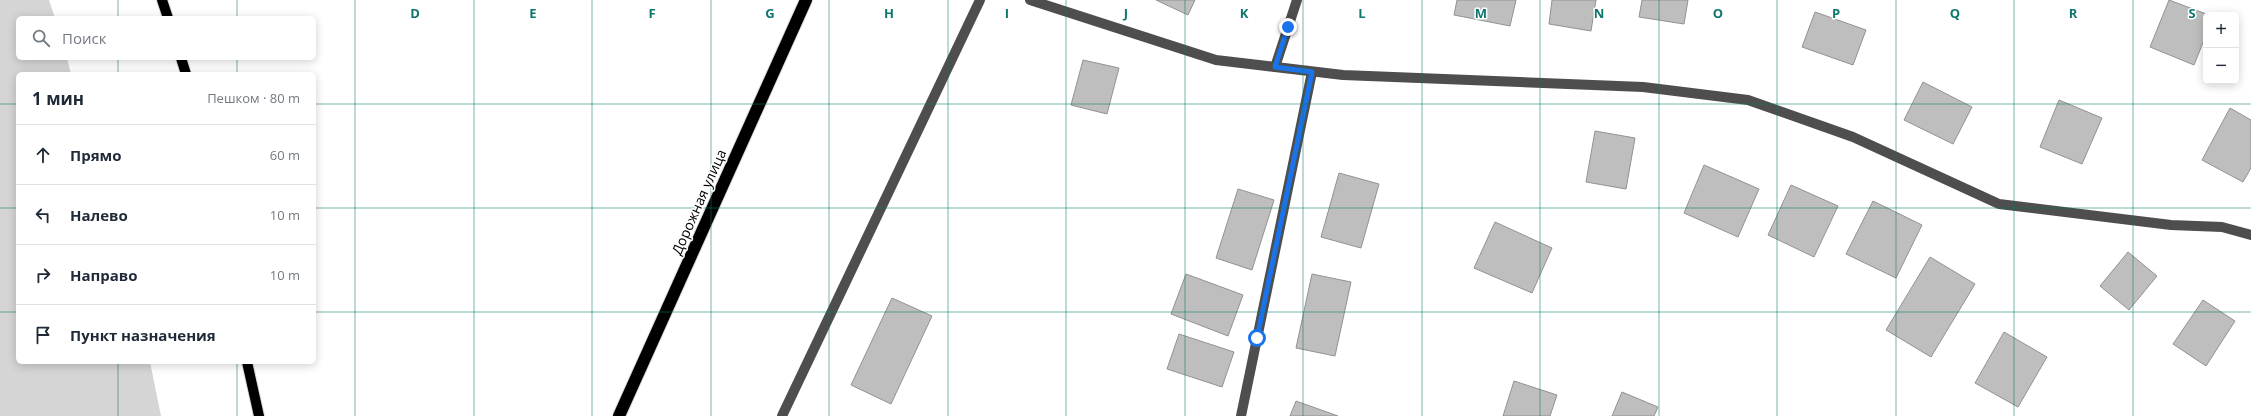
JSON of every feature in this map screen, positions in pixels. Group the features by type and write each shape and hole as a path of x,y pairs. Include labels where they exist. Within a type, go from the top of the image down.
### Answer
{"highway":[{"name":"Дорожная улица","path":"620,416 806,0"}],"main road":[{"path":"162,0 167,16"},
{"path":"182,60 185,72"},
{"path":"247,364 258,416"}],"street":[{"path":"782,416 980,0"},
{"path":"1030,0 1216,60 1343,75 1643,87 1748,100 1853,137 1999,204 2171,225 2222,227 2251,234"},
{"path":"1275,67 1297,0"},
{"path":"1241,416 1312,72"}],"shaded area":[{"path":"0,0 49,0 54,16 16,16 16,60 68,60 70,72 16,72 16,364 150,364 161,416 0,416"}],"building":[{"path":"1156,0 1195,0 1188,15"},
{"path":"1457,0 1516,0 1510,26 1454,15"},
{"path":"1552,0 1596,0 1591,31 1549,24"},
{"path":"1642,0 1688,0 1684,24 1639,17"},
{"path":"2169,0 2203,13 2203,42 2194,65 2150,47"},
{"path":"1815,12 1866,30 1853,65 1802,47"},
{"path":"1083,60 1119,68 1107,114 1071,105"},
{"path":"1923,82 1972,107 1953,144 1904,120"},
{"path":"2059,100 2102,118 2082,164 2040,147"},
{"path":"2230,108 2251,120 2251,168 2243,182 2202,160"},
{"path":"1595,131 1635,138 1626,189 1586,182"},
{"path":"1704,165 1759,189 1738,237 1684,213"},
{"path":"1339,173 1379,184 1361,248 1321,237"},
{"path":"1791,185 1838,206 1814,257 1768,235"},
{"path":"1238,189 1274,200 1252,270 1216,258"},
{"path":"1873,201 1922,225 1896,278 1846,254"},
{"path":"1495,222 1552,248 1532,293 1474,268"},
{"path":"2128,252 2157,276 2129,310 2100,286"},
{"path":"1930,257 1975,284 1931,357 1886,330"},
{"path":"1186,274 1243,295 1228,336 1171,314"},
{"path":"1312,274 1351,282 1335,356 1296,348"},
{"path":"892,298 932,316 891,404 851,385"},
{"path":"2203,300 2235,321 2206,366 2173,344"},
{"path":"2004,332 2047,357 2018,407 1975,383"},
{"path":"1179,334 1234,352 1222,387 1167,369"},
{"path":"1514,381 1557,395 1550,416 1503,416"},
{"path":"1622,392 1658,407 1654,416 1612,416"},
{"path":"1296,401 1338,416 1290,416"}],"route":[{"path":"1257,338 1312,72 1275,67 1288,27"}]}
